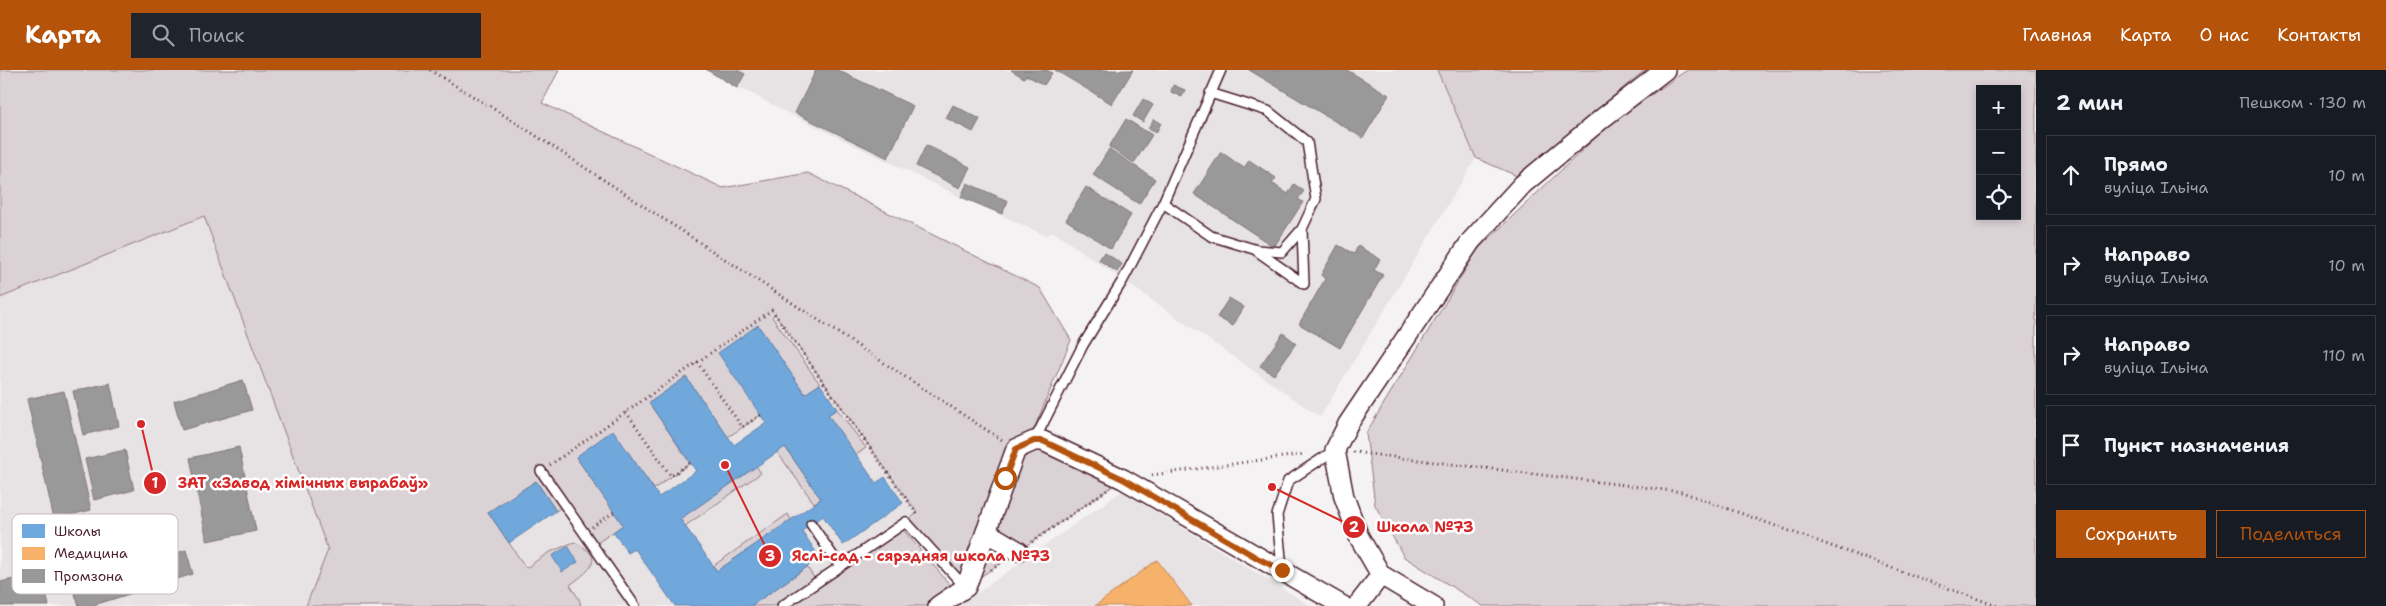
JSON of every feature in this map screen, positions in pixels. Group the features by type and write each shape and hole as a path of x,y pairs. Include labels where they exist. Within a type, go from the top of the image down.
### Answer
{"street":[{"path":"1432,606 1381,575 1359,537 1344,498 1336,450 1348,424 1471,241 1523,184 1604,117 1665,70"},
{"path":"938,606 966,588 1016,449 1034,441 1043,441 1123,479 1343,606"},
{"path":"986,532 1018,551"},
{"path":"1357,606 1381,575"}],"lane":[{"path":"1034,441 1083,345 1123,280 1163,203 1210,93 1222,70"},
{"path":"1163,203 1211,236 1257,250 1282,252 1302,229 1316,199 1307,142 1268,111 1210,93"},
{"path":"1257,250 1304,284 1302,229"},
{"path":"1282,570 1277,516 1288,481 1336,450"},
{"path":"541,471 635,606"},
{"path":"782,606 906,522 966,588"},
{"path":"811,524 840,566"}],"path":[{"path":"430,70 524,128 1016,449"},
{"path":"541,471 772,310 917,514 906,522"},
{"path":"697,362 742,427 761,414"},
{"path":"626,412 671,476 690,463"},
{"path":"1336,450 1682,492 1997,606"},
{"path":"584,532 614,512"}],"shaded area":[{"path":"0,70 559,70 542,103 723,188 808,173 1040,288 1071,340 1031,436 960,581 906,522 917,513 775,314 772,317 820,384 805,394 758,326 761,415 728,437 686,377 649,403 690,463 654,489 613,431 576,457 623,525 593,546 564,505 556,511 536,481 488,512 526,568 548,553 574,542 584,547 590,553 593,558 589,568 570,585 581,606 306,606 328,550 204,216 0,298"},
{"path":"707,70 1437,70 1476,158 1320,417 1054,232 1045,235 961,197 788,113"},
{"path":"1437,70 1645,70 1517,176 1476,158"},
{"path":"1687,70 2036,70 2036,606 1483,606 1404,557 1375,505 1366,433 1478,249 1611,123"},
{"path":"204,216 328,550 306,606 0,606 0,298"},
{"path":"770,292 938,519 809,606 526,606 459,508"},
{"path":"837,409 866,448 856,455 828,415"},
{"path":"1034,441 1123,479 1026,546 988,525 1016,449"},
{"path":"785,447 821,499 814,503 777,452"},
{"path":"756,466 761,473 685,526 680,519"},
{"path":"1122,491 1311,606 959,606"},
{"path":"788,514 791,520 717,571 713,566"},
{"path":"900,526 957,593 938,606 782,606"},
{"path":"987,541 1018,551 966,587"},
{"path":"807,567 814,578 773,606 751,606"}],"building: Школы":[{"path":"758,325 805,394 820,384 837,409 828,415 876,483 885,477 903,503 843,545 823,516 802,531 820,558 751,606 675,606 635,549 628,553 613,532 623,525 576,457 613,430 659,497 696,471 649,403 686,377 734,445 766,423 718,353","holes":["785,447 821,499 717,571 680,519"]},
{"path":"536,481 556,511 509,543 488,512"},
{"path":"568,546 578,562 562,572 552,556"}],"building: Медицина":[{"path":"1157,560 1192,606 1095,606"}],"building: Промзона":[{"path":"707,70 737,70 745,74 737,88"},
{"path":"816,70 837,70 913,106 888,158 795,113"},
{"path":"1011,70 1047,70 1052,73 1044,85 1026,75 1024,78"},
{"path":"1055,70 1133,70 1112,104"},
{"path":"1249,70 1347,70 1389,95 1363,138"},
{"path":"1173,85 1185,90 1182,97 1171,92"},
{"path":"1143,99 1153,105 1143,122 1133,116"},
{"path":"953,105 980,119 973,132 946,118"},
{"path":"1126,119 1152,135 1134,163 1109,147"},
{"path":"1154,119 1161,123 1156,133 1148,128"},
{"path":"926,145 970,167 960,188 916,166"},
{"path":"1109,149 1155,179 1139,204 1093,175"},
{"path":"1221,152 1244,168 1249,160 1276,178 1272,183 1288,194 1294,184 1304,191 1298,199 1303,202 1274,247 1194,194"},
{"path":"967,183 1008,201 1002,214 961,197"},
{"path":"1086,187 1131,215 1111,249 1066,220"},
{"path":"1338,245 1354,254 1358,246 1380,259 1374,270 1383,275 1340,348 1299,324 1325,279 1321,275"},
{"path":"1104,252 1122,264 1117,272 1099,260"},
{"path":"1229,298 1244,307 1233,326 1217,317"},
{"path":"1283,333 1296,343 1274,375 1260,366"},
{"path":"243,380 252,410 182,430 174,401"},
{"path":"110,383 119,426 83,435 73,391"},
{"path":"64,391 91,510 75,514 53,514 27,399"},
{"path":"239,447 256,531 207,541 190,458"},
{"path":"125,450 134,490 94,500 85,459"},
{"path":"186,550 193,574 178,579 178,552"},
{"path":"12,579 12,594 46,594 49,606 0,606 0,582"},
{"path":"75,594 129,594 91,606 79,606"}],"place":[{"name":"ЗАТ «Завод хімічных вырабаў»","path":"141,424"},
{"name":"Яслі-сад - сярэдняя школа №73","path":"725,465"},
{"name":"Школа №73","path":"1272,487"}],"route":[{"path":"1005,478 1016,449 1034,441 1043,441 1123,479 1259,559 1282,570"}]}
